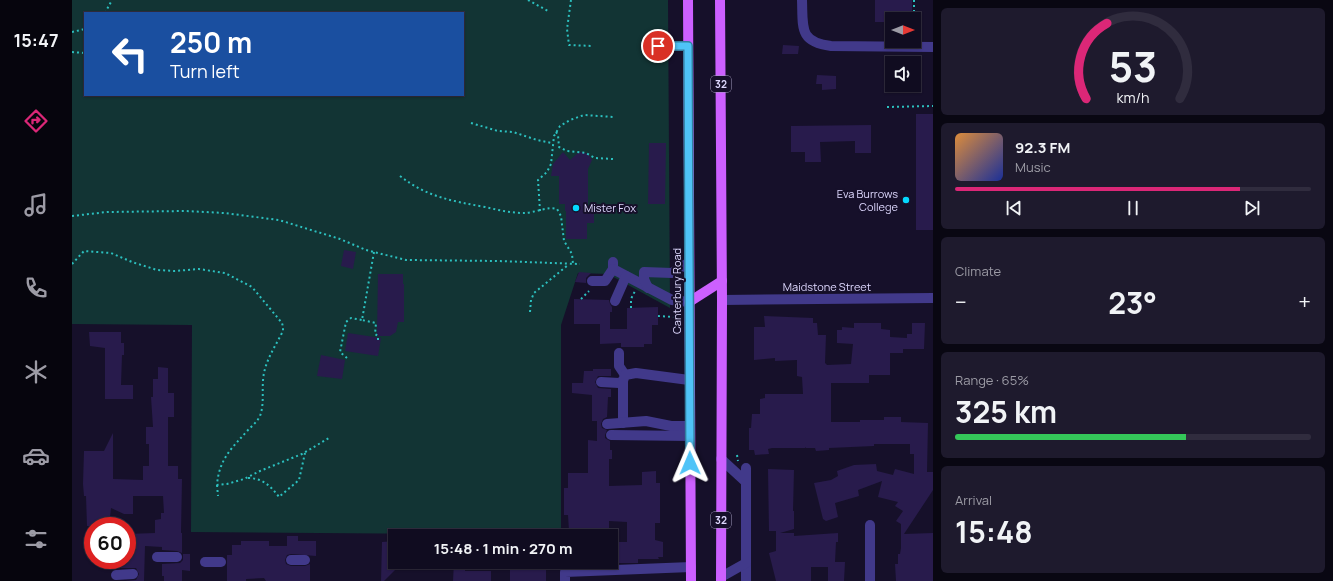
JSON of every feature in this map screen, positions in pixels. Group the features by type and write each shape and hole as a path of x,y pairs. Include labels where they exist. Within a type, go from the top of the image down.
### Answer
{"main road":[{"name":"Canterbury Road","path":"688,0 688,263 691,581"},
{"name":"32","path":"720,0 722,281 721,579"},
{"path":"689,302 722,281"}],"street":[{"path":"802,0 804,32 809,39 817,44 831,46 933,47"},
{"path":"648,46 688,46"},
{"path":"644,285 644,272 672,273 688,263"},
{"path":"592,281 605,281 613,265 626,276 672,300 689,302"},
{"path":"615,301 616,290 626,276"},
{"name":"Maidstone Street","path":"722,300 933,298"},
{"path":"619,352 619,366 624,378 623,423"},
{"path":"601,382 619,383 624,378 636,373 689,380"},
{"path":"607,424 646,421 690,431"},
{"path":"611,435 690,431"},
{"path":"721,459 746,482"},
{"path":"746,468 746,581"},
{"path":"870,525 870,581"},
{"path":"157,557 177,557"},
{"path":"291,560 305,560"},
{"path":"205,562 221,562"},
{"path":"721,579 746,563"},
{"path":"565,581 565,572 691,567"},
{"path":"116,575 133,574"}],"path":[{"path":"106,12 112,0"},
{"path":"530,0 548,12"},
{"path":"571,0 567,29 569,45 593,46"},
{"path":"914,0 914,12"},
{"path":"72,32 84,29"},
{"path":"72,52 84,52"},
{"path":"887,106 933,106"},
{"path":"540,211 537,183 541,176 547,172 551,164 552,143 556,132 562,124 580,116 614,117"},
{"path":"471,123 492,130 513,132 542,142 552,143"},
{"path":"556,132 558,135 559,147 563,150 583,152 595,158 614,159"},
{"path":"400,176 423,191 447,200 515,212 540,211 554,208 560,212 564,241 572,254 573,264"},
{"path":"72,216 107,212 186,211 224,213 279,220 374,252 406,260 580,264"},
{"path":"72,264 84,251 111,253 132,262 158,270 175,271 200,268 218,271 252,287 282,324 283,331 268,359 264,373 259,417 233,447 221,465 218,474 218,496"},
{"path":"362,320 374,252"},
{"path":"530,312 531,300 534,293 568,264"},
{"path":"631,308 632,299 644,285"},
{"path":"658,316 674,317"},
{"path":"347,358 340,352 346,322 351,318 376,323 375,334 378,336 378,340"},
{"path":"246,479 260,471 305,452 329,438"},
{"path":"218,485 246,479 255,479 262,481 274,489 279,497 299,480 305,452"}],"green space":[{"path":"72,0 668,0 670,308 608,274 578,273 561,325 561,529 388,529 388,534 191,532 192,325 72,324"}],"building":[{"path":"875,0 912,0 912,12 885,12 885,22 875,22"},
{"path":"783,45 799,46 798,54 782,54"},
{"path":"817,75 836,76 836,89 822,90 822,84 816,84"},
{"path":"916,114 933,114 933,230 916,230"},
{"path":"871,125 871,153 855,153 855,141 820,142 821,162 805,162 805,152 791,152 791,126"},
{"path":"649,143 666,143 665,204 648,204"},
{"path":"563,152 570,160 578,153 582,152 588,154 592,160 588,169 588,211 594,211 594,223 587,223 587,239 566,239 565,204 559,204 559,176 551,176 553,164"},
{"path":"344,250 356,252 353,269 341,266"},
{"path":"579,272 591,273 586,278 586,283 575,282"},
{"path":"378,274 403,274 404,322 398,322 396,332 390,336 377,336"},
{"path":"574,299 609,300 612,307 612,312 610,312 610,329 627,329 627,308 658,307 658,325 652,325 652,344 644,344 644,347 621,347 621,343 600,344 600,324 574,324"},
{"path":"764,316 813,318 813,323 817,323 818,335 826,335 825,363 827,365 851,364 853,344 837,343 837,330 842,330 842,327 854,328 854,323 881,323 881,329 890,330 890,337 907,338 907,334 912,334 912,323 925,323 924,349 903,349 903,353 890,353 890,375 869,375 869,383 831,383 831,422 860,422 860,420 884,420 884,417 901,417 901,422 928,423 927,472 933,472 933,490 904,534 933,533 933,581 896,581 895,564 898,564 898,554 900,554 901,548 901,524 896,521 903,511 895,506 898,502 878,497 882,481 858,490 859,496 835,503 838,517 826,521 823,519 814,483 831,480 838,476 837,471 854,465 876,464 877,471 893,475 895,469 914,474 914,454 910,454 910,444 874,444 874,446 829,448 829,450 816,451 815,448 805,447 772,448 768,449 769,454 755,455 754,450 749,450 749,428 751,428 752,414 760,414 760,399 765,398 765,394 803,394 802,377 797,376 797,360 775,361 775,358 754,360 754,327 765,327"},
{"path":"89,332 121,332 121,343 124,343 124,355 122,355 121,385 133,385 133,399 105,399 105,348 90,346"},
{"path":"348,333 381,338 378,356 345,351"},
{"path":"321,355 345,360 342,379 317,376"},
{"path":"158,367 168,368 168,393 174,393 174,417 168,417 168,466 178,466 178,479 182,479 182,553 177,551 162,550 162,547 145,546 144,581 125,581 136,580 139,574 136,568 136,534 155,533 155,520 161,519 161,513 164,513 163,496 133,496 133,514 124,514 111,508 110,517 87,517 86,496 84,496 83,484 84,451 104,451 113,433 113,479 143,480 143,466 149,466 149,444 146,444 146,427 153,427 151,397 153,397 153,379 158,379"},
{"path":"593,369 611,369 611,376 598,376 595,382 598,388 611,389 611,397 608,397 607,417 603,419 601,424 602,428 607,430 605,438 610,441 610,450 612,450 612,459 609,459 609,486 642,485 642,472 656,471 656,483 660,483 660,523 655,523 655,540 663,542 663,557 658,557 659,559 638,559 638,563 618,563 618,542 627,542 627,522 609,521 609,529 569,529 568,515 564,515 564,488 568,488 568,473 588,473 588,440 597,441 597,421 592,421 592,395 572,393 572,383 583,383 584,371 593,371"},
{"path":"768,469 794,470 794,529 780,533 794,533 794,536 838,533 835,562 845,562 844,581 828,581 828,567 811,567 811,581 776,581 769,553 776,551 776,531 769,531"},
{"path":"287,536 298,536 298,541 316,541 316,556 291,554 287,555 285,560 286,564 291,566 305,566 310,564 310,581 266,581 264,578 246,579 246,581 227,581 227,555 232,555 232,545 241,545 241,541 269,541 269,546 287,546"},
{"path":"382,542 388,542 388,569 396,569 384,581 381,581"},
{"path":"183,554 190,554 190,571 182,570 182,581 164,581 164,576 162,576 162,564 180,563 183,560"},
{"path":"454,569 465,569 465,571 491,571 491,581 453,581"},
{"path":"510,569 546,569 546,581 510,581"}],"place":[{"name":"Eva Burrows College","path":"906,200"},
{"name":"Mister Fox","path":"576,208"}],"route":[{"path":"658,46 688,46 690,463"}]}
